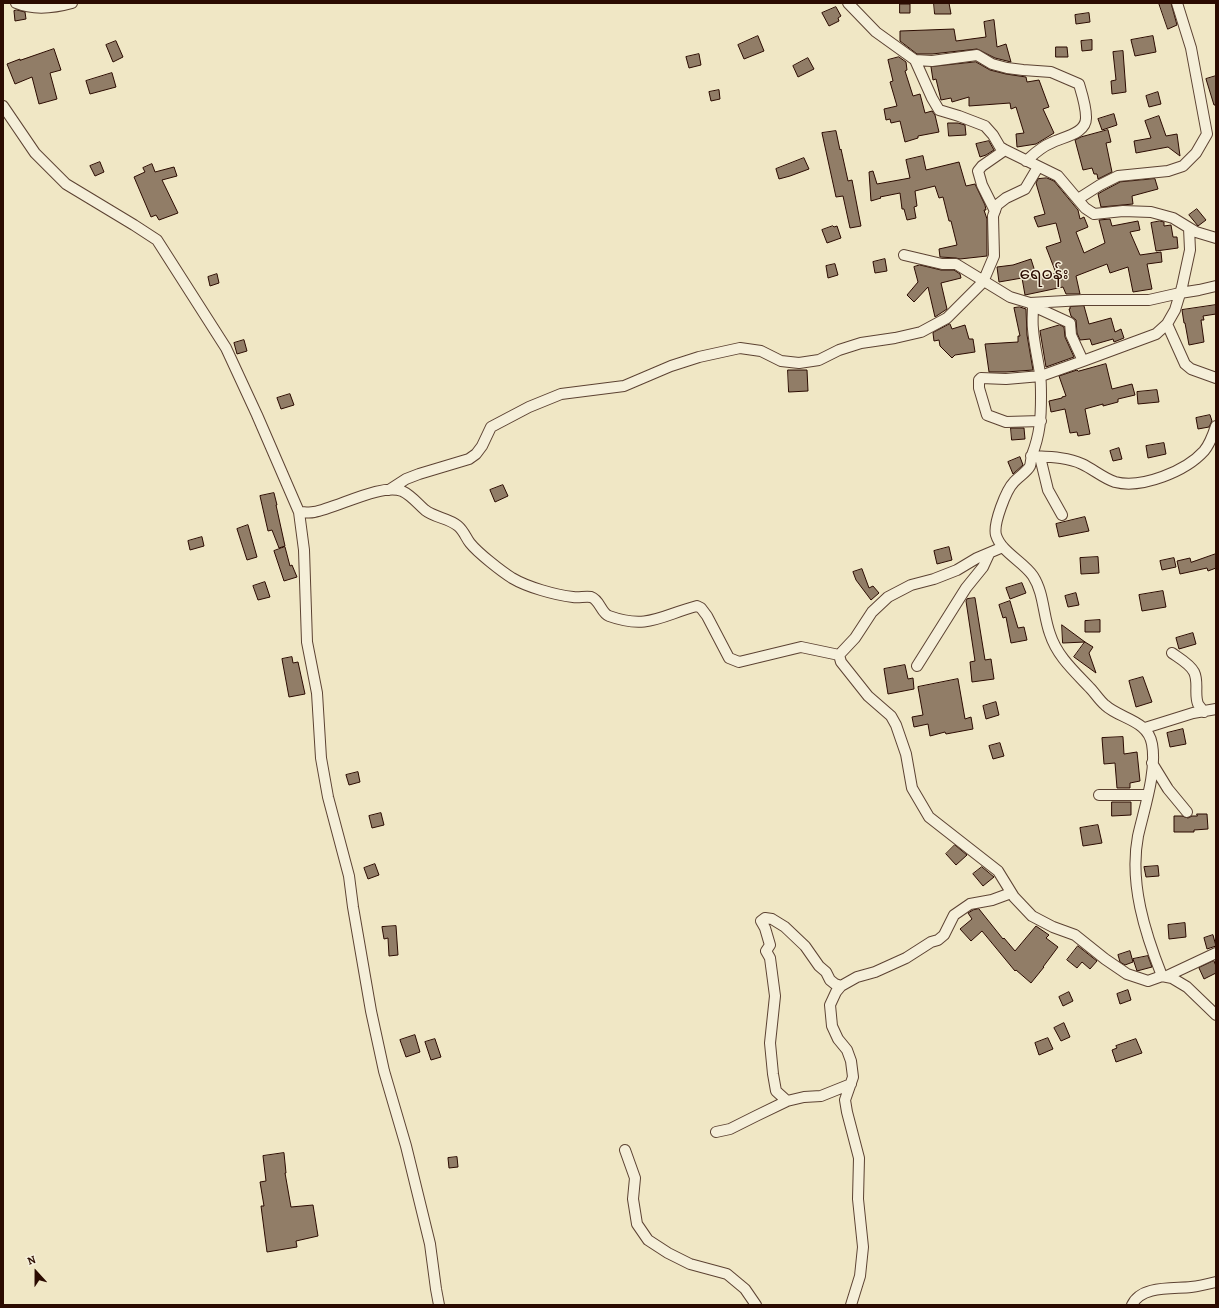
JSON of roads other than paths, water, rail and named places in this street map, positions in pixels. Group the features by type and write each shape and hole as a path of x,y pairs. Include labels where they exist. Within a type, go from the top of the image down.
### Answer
{"street":[{"path":"16,3 25,7 46,8 72,3"},
{"path":"848,3 876,32 915,60 939,110 985,126 993,135 1000,147 1058,176 1085,208 1094,214 1123,211 1151,212 1173,218 1196,232 1216,238"},
{"path":"1078,199 1118,176 1168,171 1183,166 1196,153 1207,134 1191,48 1177,3"},
{"path":"915,60 932,61 977,55 992,64 1007,68 1051,72 1080,84 1087,118 1082,128 1068,137 1052,142 1039,149 1026,161"},
{"path":"3,106 35,153 66,184 157,240 226,348 299,512 304,550 307,642 317,693 321,758 328,797 349,876 353,907 384,1071 406,1146 430,1244 439,1305"},
{"path":"995,211 982,186 978,171 982,166 1005,150"},
{"path":"389,490 406,479 469,459 476,454 482,446 491,427 508,417 548,398 561,394 624,386 671,366 699,357 740,348 761,351 781,361 799,363 819,360 839,350 861,343 895,338 920,332 947,318 983,282 994,256 994,216 997,205 1006,198 1025,189 1038,167"},
{"path":"1040,421 1006,422 987,415 979,388 979,380 981,378 1006,379 1041,376 1156,334 1167,324 1175,310 1190,250 1189,228"},
{"path":"904,255 942,264 956,264 983,282 1010,297 1070,322 1071,335 1083,361"},
{"path":"1032,305 1082,300 1149,300 1216,286"},
{"path":"1032,305 1033,329 1041,376 1040,421 1035,449 1048,490 1062,516"},
{"path":"1167,324 1185,364 1191,369 1216,378"},
{"path":"1036,456 1058,457 1082,464 1115,482 1134,484 1150,482 1170,474 1191,462 1204,451 1210,442 1216,426"},
{"path":"1036,456 1030,467 1012,483 998,516 996,533 999,542 1003,547 1033,576 1040,592 1050,634 1058,652 1105,705 1123,717 1136,722 1145,728 1152,742 1152,763 1148,795 1138,838 1136,864 1136,883 1140,906 1154,955 1165,976 1187,987 1216,1015"},
{"path":"299,512 314,512 376,492 389,490 401,491 412,498 426,511 458,525 473,546 511,577 523,583 574,598 592,597 598,602 607,615 640,623 697,606 701,608 707,616 729,658 739,662 801,647 839,655"},
{"path":"839,655 856,638 872,612 888,597 911,585 934,579 957,570 977,558 1003,547"},
{"path":"917,666 966,588 984,567 989,554"},
{"path":"1172,653 1188,665 1193,671 1196,678 1198,704 1204,712"},
{"path":"839,655 841,662 868,696 891,716 896,724 906,754 912,788 928,817 998,871 1014,897 1032,916 1075,936 1105,960 1127,974 1148,981 1165,976 1216,953"},
{"path":"1145,728 1193,713 1216,709"},
{"path":"1152,763 1168,789 1187,812"},
{"path":"1099,795 1148,795"},
{"path":"851,1305 860,1276 863,1247 858,1199 859,1158 845,1100 853,1077 851,1061 847,1050 838,1039 832,1026 830,1005 836,992 841,986 857,977 875,972 906,958 931,942 938,940 944,935 954,915 970,904 992,900 1011,893"},
{"path":"787,1101 776,1091 773,1074 770,1043 774,996 770,958 766,951 770,945 765,928 761,921 765,918 772,919 785,927 806,946 818,966 826,972 830,980 841,986"},
{"path":"716,1132 730,1129 787,1101 804,1097 821,1096 851,1084"},
{"path":"625,1150 635,1178 633,1199 638,1224 648,1240 668,1253 690,1264 727,1274 745,1289 756,1305"},
{"path":"1132,1305 1135,1299 1162,1288 1192,1287 1216,1282"}],"district":[{"name":"ရေဝန်း","path":"1044,275"}]}
